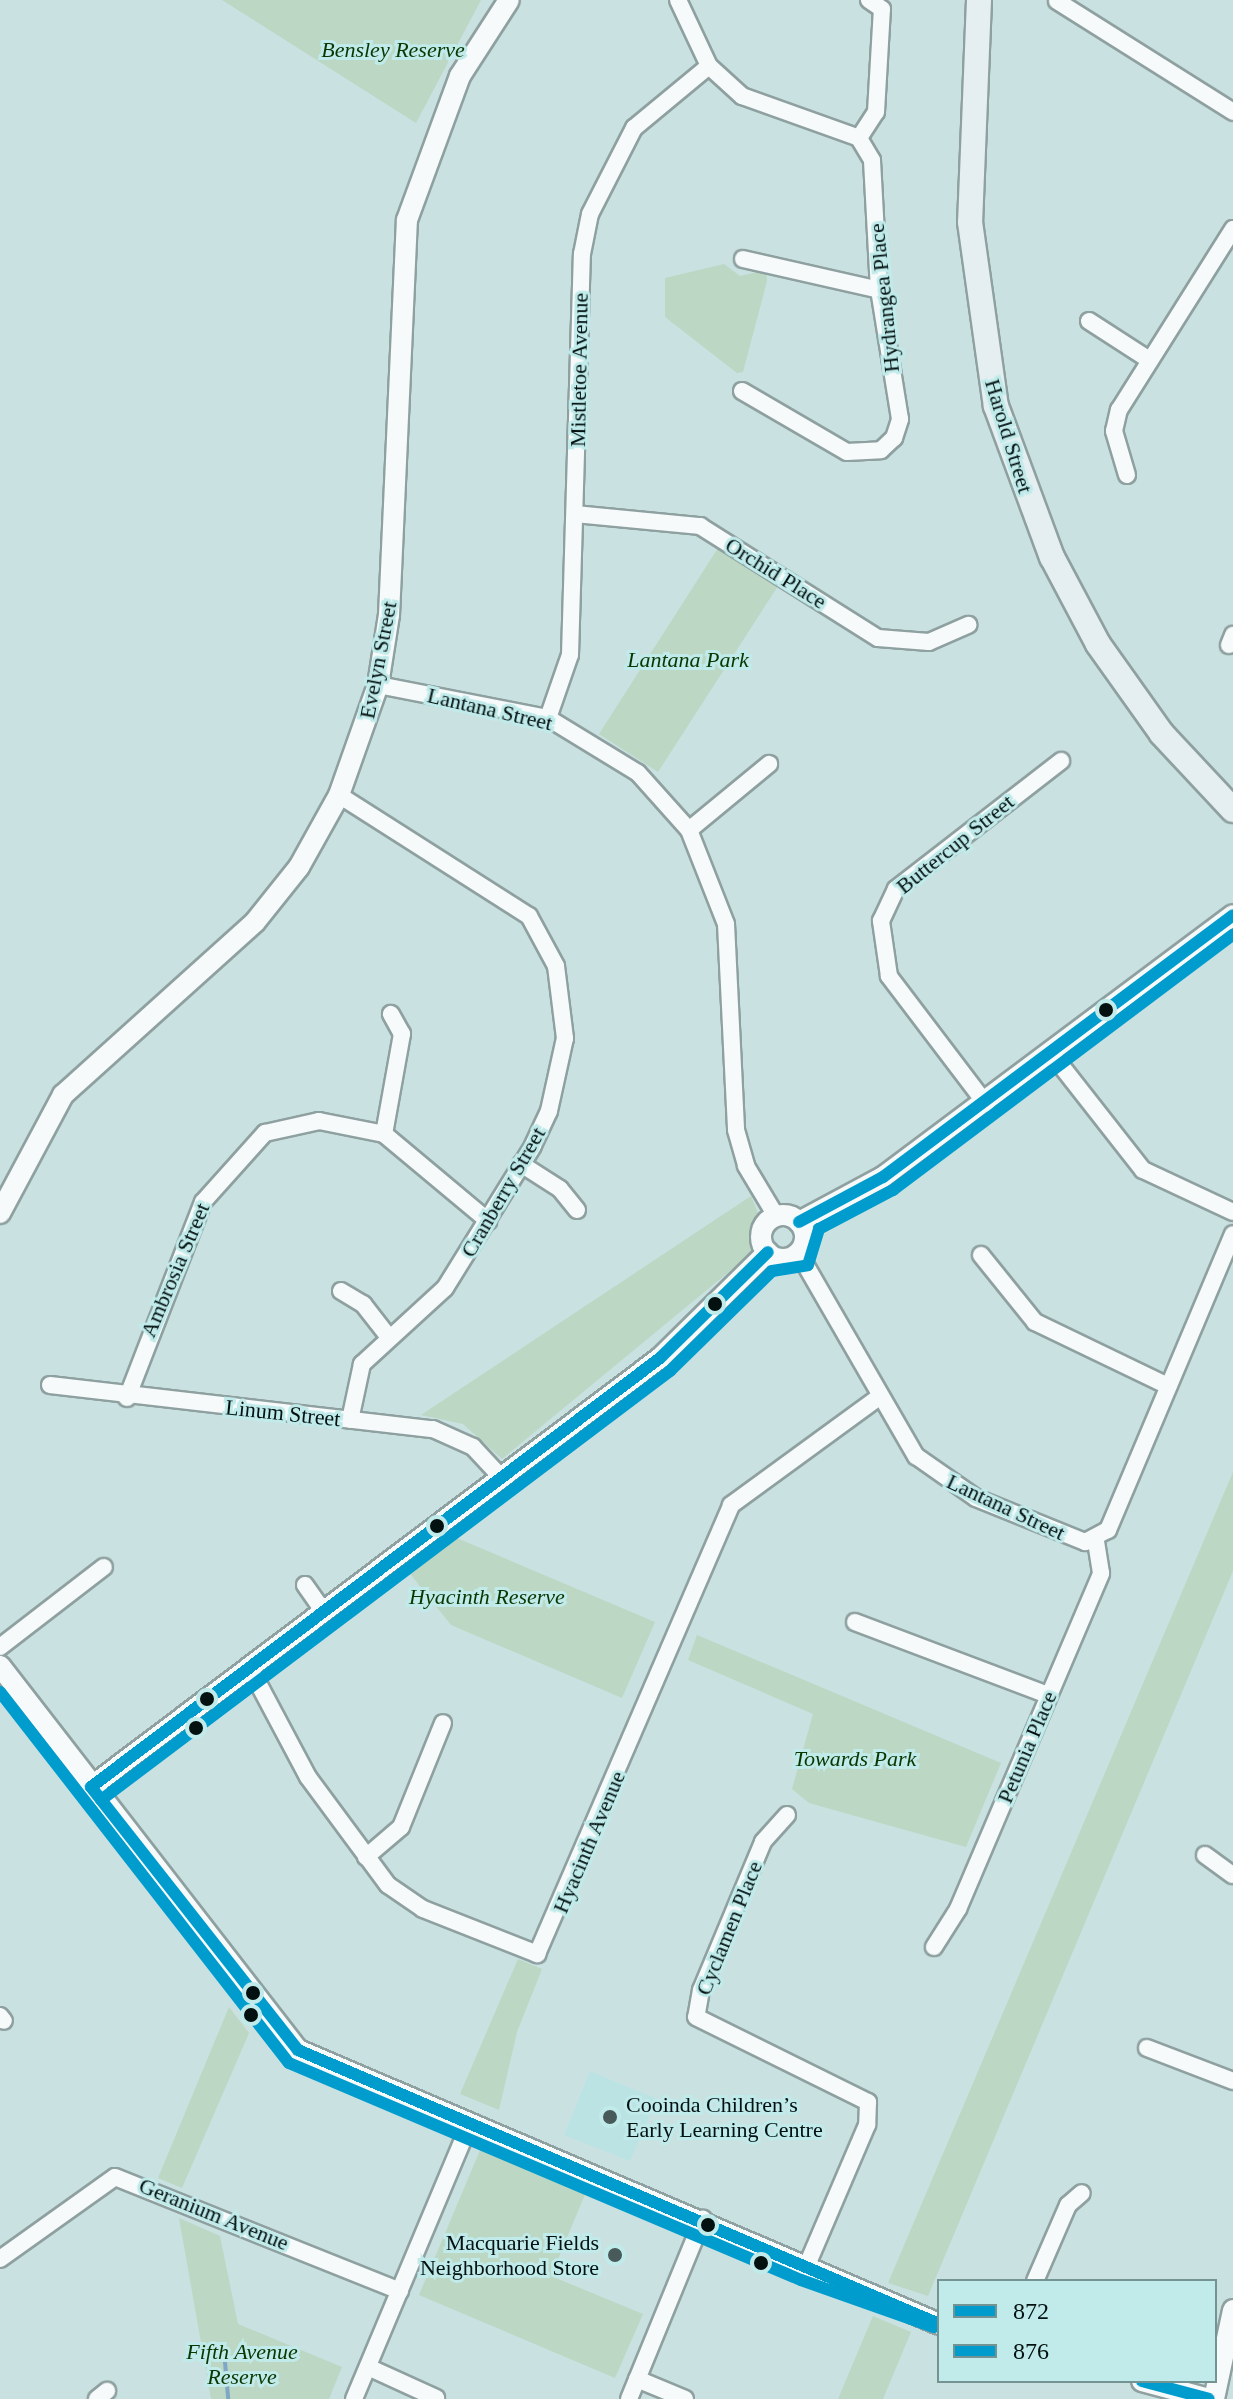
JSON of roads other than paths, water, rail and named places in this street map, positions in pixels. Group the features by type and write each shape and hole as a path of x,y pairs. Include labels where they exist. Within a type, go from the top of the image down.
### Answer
{"main road":[{"name":"Harold Street","path":"979,0 970,222 996,406 1047,544 1098,644 1162,734 1233,810"}],"street":[{"name":"Evelyn Street","path":"0,1213 63,1095 255,922 299,867 339,795 378,685 391,593 407,220 454,90 509,0"},
{"path":"678,0 709,66 742,96 796,121 859,138 876,112 882,9 869,0"},
{"path":"1057,1 1233,112"},
{"name":"Mistletoe Avenue","path":"548,718 570,655 582,254 590,214 634,128 709,66"},
{"name":"Hydrangea Place","path":"742,391 847,452 881,450 900,419 879,290 872,160 859,138"},
{"path":"1127,475 1114,431 1148,359 1233,229"},
{"path":"743,259 879,290"},
{"path":"1089,321 1148,359"},
{"name":"Orchid Place","path":"575,514 700,526 878,638 929,642 968,625"},
{"name":"Lantana Street","path":"378,685 548,718 638,773 689,830 726,924 736,1130 746,1166 776,1216"},
{"name":"Buttercup Street","path":"986,1104 889,976 881,921 896,889 1061,761"},
{"path":"689,830 769,764"},
{"name":"Cranberry Street","path":"339,795 529,916 549,950 565,1038 549,1111 521,1164 445,1288 418,1318 388,1336 354,1380 350,1420"},
{"path":"768,1252 762,1232 776,1216 799,1222 883,1177 986,1104 1233,915"},
{"path":"391,1014 402,1034 384,1134 488,1221"},
{"path":"1052,1054 1143,1170 1233,1212"},
{"name":"Ambrosia Street","path":"127,1398 151,1325 217,1180 265,1133 288,1123 384,1134"},
{"path":"521,1164 577,1210"},
{"path":"768,1252 783,1258 798,1252 805,1237 799,1222"},
{"name":"Lantana Street","path":"798,1252 878,1398 916,1456 952,1485 1077,1540 1096,1541 1108,1530 1233,1234"},
{"path":"91,1787 702,1323 768,1252"},
{"path":"981,1255 1035,1322 1168,1386"},
{"path":"341,1291 363,1304 388,1336"},
{"name":"Linum Street","path":"50,1385 127,1398 350,1420 448,1434 501,1477"},
{"name":"Hyacinth Avenue","path":"249,1666 308,1777 388,1885 423,1909 537,1954 731,1505 878,1398"},
{"name":"Petunia Place","path":"934,1947 958,1909 1101,1573 1096,1541"},
{"path":"0,1647 104,1567"},
{"path":"305,1585 323,1611"},
{"path":"855,1622 1048,1695"},
{"path":"0,1666 280,2036 317,2061 703,2219 937,2323"},
{"path":"366,1857 401,1827 443,1723"},
{"name":"Cyclamen Place","path":"787,1815 763,1842 696,2017 868,2102 867,2125 807,2265"},
{"path":"1205,1855 1233,1875"},
{"path":"1147,2048 1233,2081"},
{"path":"354,2399 470,2123"},
{"name":"Geranium Avenue","path":"0,2259 115,2177 400,2291"},
{"path":"1036,2279 1068,2205 1082,2193"},
{"path":"629,2399 703,2219"},
{"path":"807,2265 937,2311"},
{"path":"1217,2379 1233,2310"},
{"path":"368,2367 436,2398"},
{"path":"637,2379 685,2399"},
{"path":"1151,2383 1213,2396"},
{"path":"1180,2383 1213,2396"}],"waterway":[{"path":"225,2362 228,2399"}],"place":[{"name":"Cooinda Children’s Early Learning Centre","path":"610,2117"},
{"name":"Macquarie Fields Neighborhood Store","path":"615,2255"}],"park label":[{"name":"Bensley Reserve","path":"393,50"},
{"name":"Lantana Park","path":"688,660"},
{"name":"Hyacinth Reserve","path":"487,1597"},
{"name":"Towards Park","path":"855,1759"},
{"name":"Fifth Avenue Reserve","path":"242,2364"}]}
